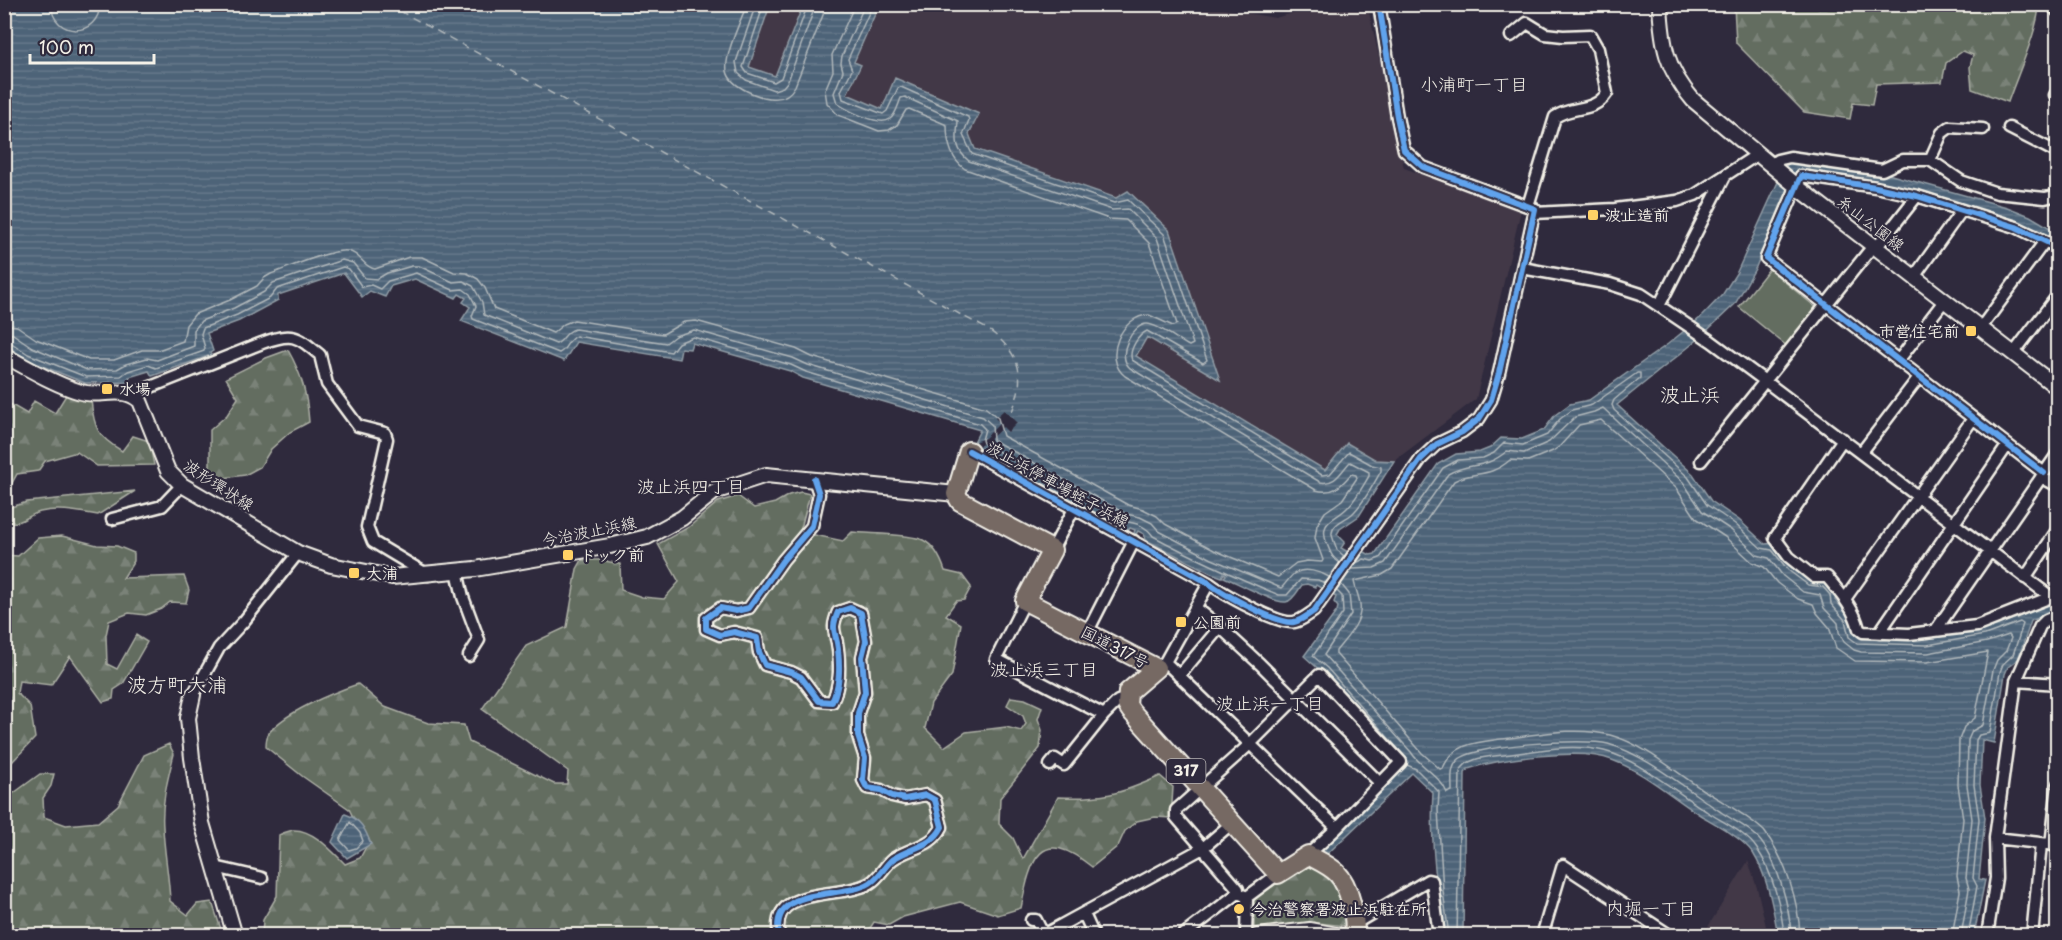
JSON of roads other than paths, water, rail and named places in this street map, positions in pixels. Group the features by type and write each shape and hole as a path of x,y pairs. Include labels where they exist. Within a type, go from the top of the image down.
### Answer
{"highway":[{"path":"969,452 956,494 960,501 1052,550 1025,601"},
{"name":"国道317号","path":"1025,601 1087,633 1161,665 1128,692 1127,698"},
{"name":"317","path":"1127,698 1127,705 1131,711 1278,874"},
{"path":"1278,874 1308,855 1335,871 1340,877 1354,910 1355,929"}],"main road":[{"name":"糸山公園線","path":"1660,4 1662,38 1668,60 1681,85 1709,114 1796,186 2053,385"},
{"path":"4,355 86,393 125,392 133,394"},
{"name":"波形環状線","path":"133,394 140,401 168,471 182,485 298,553 331,565 367,573 392,577 428,575"},
{"name":"今治波止浜線","path":"428,575 610,546 647,537 682,518 714,492 766,476 956,494"},
{"path":"192,695 188,718 202,823 235,936"},
{"path":"1246,935 1310,930 1342,936"}],"street":[{"path":"1379,4 1404,150 1423,167 1531,210 1614,208 1677,201 1695,195 1758,154"},
{"path":"2051,4 2058,12"},
{"name":"波止浜停車場蛭子浜線","path":"969,452 1134,541 1209,583 1220,592 1287,622 1296,622 1314,611 1421,459 1437,444 1462,432 1479,419 1491,400 1522,268 1531,210 1555,117 1563,111 1586,108 1601,102 1607,93 1598,49 1590,35 1545,34 1527,23 1510,36"},
{"path":"1930,160 1942,133 1950,127 1983,129"},
{"path":"2009,128 2058,153"},
{"path":"1773,165 1777,160 1790,157 1882,170 1903,160 1930,160 1961,181 1997,193 2045,198 2058,195"},
{"path":"1659,306 1725,176"},
{"path":"2058,250 2016,226 1917,196 1876,187 1802,176 1766,258 2058,486"},
{"path":"1701,460 1917,196"},
{"path":"1914,277 1962,210"},
{"path":"1980,329 2045,241"},
{"path":"1522,268 1621,287 1641,294 1766,381 2025,578 2054,595"},
{"path":"2013,354 2058,295"},
{"path":"1898,361 1944,301"},
{"path":"133,394 279,337 295,336 320,356 327,384 358,426 385,432 387,439 367,527 374,542 428,575"},
{"path":"2053,385 2058,368"},
{"path":"1861,453 1919,377"},
{"path":"1845,599 1972,420"},
{"path":"1843,439 1775,538 1789,557 1814,577 1827,577 1845,599 1856,618 1859,629 1863,632 1909,634 1977,626 2054,595"},
{"path":"1879,633 2007,446"},
{"path":"1935,631 2058,453"},
{"path":"780,936 778,918 783,908 792,901 852,889 871,882 893,860 936,838 942,827 935,800 926,795 905,799 892,796 881,790 867,788 862,780 865,758 858,736 858,713 865,692 862,657 866,641 861,613 850,608 838,612 832,624 838,648 839,686 832,702 819,702 801,677 765,665 759,652 757,638 734,632 720,635 706,629 706,618 720,608 736,611 749,608 783,560 812,526 819,494 814,479"},
{"path":"112,519 162,506 182,485"},
{"path":"1052,550 1074,509"},
{"path":"2025,578 2058,529"},
{"path":"1087,633 1134,541"},
{"path":"192,695 219,648 244,621 298,553"},
{"path":"458,571 463,597 479,640 469,656"},
{"path":"1209,583 1161,665 1179,676 1337,828"},
{"path":"1025,601 996,659 1104,715"},
{"path":"1196,608 1220,627 1296,699 1380,783"},
{"path":"1987,936 1996,878 1995,838 2016,681 2040,626 2046,620 2058,615"},
{"path":"1179,676 1220,627"},
{"path":"1246,935 1242,895 1176,817 1176,810 1250,745 1319,675 1401,762 1308,855"},
{"path":"2016,681 2058,684"},
{"path":"1050,765 1055,759 1064,765 1104,715 1118,702 1127,698"},
{"path":"2032,936 2050,845 2058,784"},
{"path":"1031,920 1036,920 1043,934 1203,848 1232,823"},
{"path":"1995,838 2050,845"},
{"path":"1542,936 1563,865 1671,936"},
{"path":"215,867 262,878"},
{"path":"1182,936 1242,895 1278,874"},
{"path":"1355,929 1428,880 1432,880 1439,936"},
{"path":"1084,914 1094,936"}],"water":[{"path":"72,4 75,8 81,4 770,5 749,67 775,76 803,5 879,5 854,62 861,65 847,94 882,109 895,78 979,114 969,134 975,149 1116,198 1128,191 1169,230 1220,380 1147,337 1136,356 1325,470 1347,443 1376,460 1394,461 1359,516 1340,529 1337,534 1345,542 1341,548 1357,557 1363,551 1370,555 1375,554 1438,464 1456,454 1480,452 1490,448 1501,438 1522,439 1544,430 1555,415 1570,404 1589,400 1668,344 1700,318 1723,294 1737,272 1788,163 1793,161 1877,171 2007,207 2030,216 2057,232 2057,247 2009,222 1799,173 1783,200 1756,267 1735,304 1696,341 1617,405 1693,474 1711,501 1739,520 1765,544 1775,543 1825,580 1837,594 1835,600 1851,618 1853,630 1861,639 1927,639 1984,629 2057,600 2057,610 2031,621 2018,659 2008,667 2005,674 1994,743 1982,740 1980,785 1985,818 1979,879 1985,880 1974,935 1778,935 1763,872 1753,853 1742,841 1623,765 1598,756 1561,754 1519,758 1482,765 1468,769 1465,773 1463,935 1443,935 1433,846 1433,793 1412,773 1324,857 1320,851 1402,762 1322,672 1304,656 1337,611 1338,607 1334,602 1336,597 1316,585 1315,587 1307,584 1302,585 1293,598 1286,602 1265,596 1224,577 1226,575 1224,573 1222,577 1211,573 1146,540 1144,534 1138,531 1136,534 1135,530 1130,528 1128,531 977,447 974,442 980,430 803,378 790,371 692,343 690,349 681,348 679,359 576,342 564,361 461,321 470,307 463,302 466,298 459,294 456,298 415,279 391,286 385,297 370,291 362,297 344,273 278,295 278,300 239,321 207,333 213,351 211,355 152,376 149,371 129,377 130,382 85,383 25,359 5,345 4,6"},
{"path":"345,814 362,825 371,844 347,858 332,842"}],"place":[{"name":"波止造前","path":"1593,215"},
{"name":"市営住宅前","path":"1971,331"},
{"name":"水場","path":"107,389"},
{"name":"ドック前","path":"568,555"},
{"name":"大浦","path":"354,573"},
{"name":"公園前","path":"1181,622"},
{"name":"今治警察署波止浜駐在所","path":"1239,909"}],"district":[{"name":"小浦町一丁目","path":"1474,85"},
{"name":"波止浜","path":"1690,395"},
{"name":"波止浜四丁目","path":"691,487"},
{"name":"波止浜三丁目","path":"1044,670"},
{"name":"波方町大浦","path":"177,685"},
{"name":"波止浜一丁目","path":"1270,704"},
{"name":"内堀一丁目","path":"1651,909"}]}
